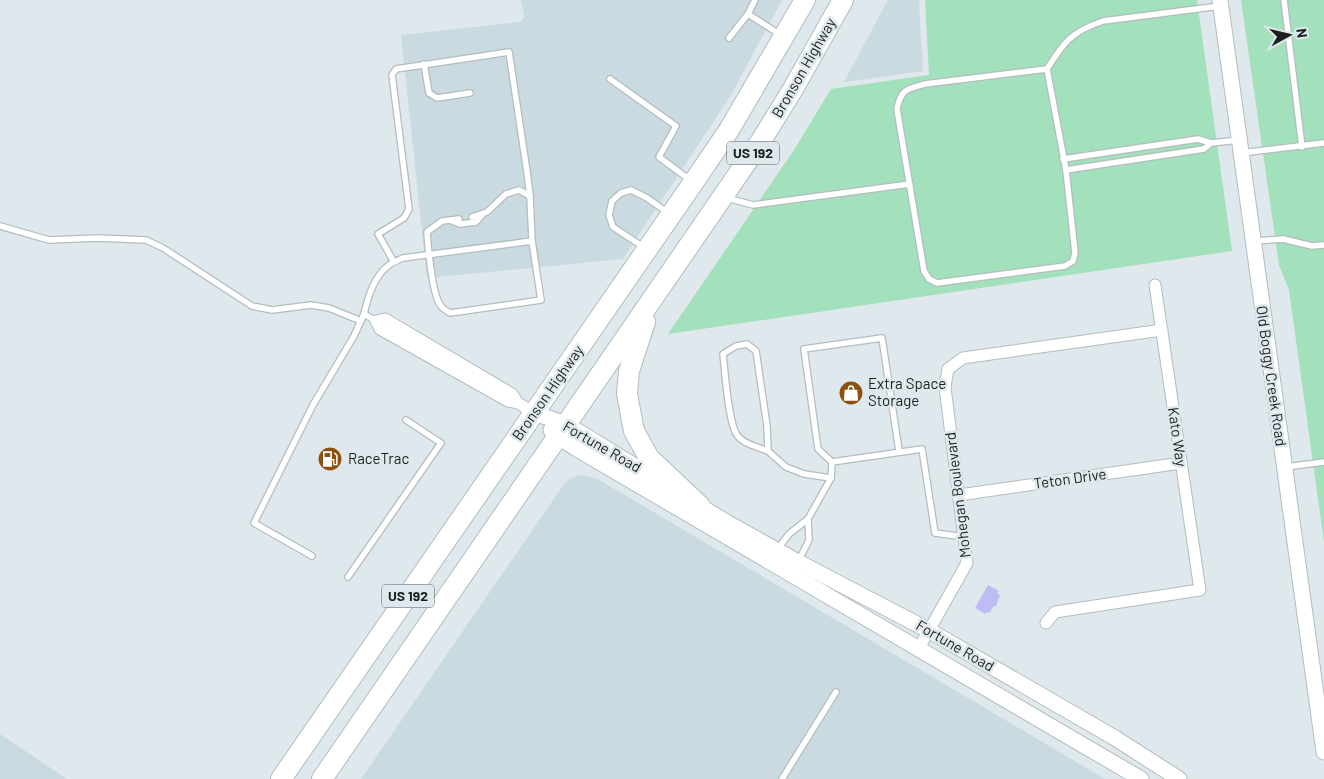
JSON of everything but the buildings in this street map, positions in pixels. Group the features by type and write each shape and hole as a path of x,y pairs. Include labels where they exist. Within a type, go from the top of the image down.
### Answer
{"highway":[{"name":"Bronson Highway","path":"282,779 526,408 647,250 694,183 729,130 805,0"},
{"name":"Bronson Highway","path":"322,779 724,197 788,97 843,0"},
{"path":"652,299 629,371 627,394 634,431 649,458 700,506"}],"main road":[{"name":"Old Boggy Creek Road","path":"1220,3 1324,747"},
{"name":"Fortune Road","path":"526,408 919,648 1141,779"},
{"name":"Fortune Road","path":"562,431 798,562 930,630 1115,738 1179,779"}],"street":[{"name":"Kato Way","path":"1046,623 1055,612 1200,590 1155,284"},
{"path":"376,321 380,329 508,401 526,408"},
{"name":"Mohegan Boulevard","path":"919,648 967,563 945,387 948,369 962,358 1162,330"},
{"name":"Teton Drive","path":"959,495 1181,463"}],"lane":[{"path":"729,38 748,14 755,0"},
{"path":"1284,0 1302,146"},
{"path":"1046,69 925,84 907,88 900,97 897,109 924,271 929,279 937,283 1065,266 1073,261 1074,253 1066,170 1046,69 1063,44 1072,35 1088,26 1103,21 1220,3"},
{"path":"748,14 784,37"},
{"path":"394,262 378,234 404,218 409,209 392,75 396,69 509,52 530,196 532,242 541,300 450,313 441,308 437,299 428,255 427,232 442,221 459,219"},
{"path":"424,64 429,93 432,96 437,98 470,93"},
{"path":"610,79 676,126 658,157 694,183"},
{"path":"1063,159 1198,139 1240,147 1302,146 1324,143"},
{"path":"1066,170 1204,149 1211,143"},
{"path":"724,197 753,205 910,184"},
{"path":"449,220 460,224 476,222 506,194 518,190 530,196"},
{"path":"647,250 614,227 609,215 612,201 622,193 631,190 647,198 671,215"},
{"path":"472,217 483,214"},
{"path":"0,226 49,240 98,238 146,240 163,248 252,306 272,310 311,305 330,308 360,321"},
{"path":"1253,241 1283,239 1312,246 1324,245"},
{"path":"312,556 254,523 309,413 354,336 364,314 369,294 379,277 389,265 403,258 532,242"},
{"path":"364,314 376,321"},
{"path":"832,462 818,449 804,349 882,338 899,451"},
{"path":"768,451 767,426 756,351 747,344 736,346 723,354 726,390 732,423 737,435 750,444 768,451 786,466 804,474 831,478"},
{"path":"348,577 441,443 406,420"},
{"path":"832,462 922,449 934,533 964,537"},
{"path":"778,550 790,534 808,519 831,478 832,462"},
{"path":"1284,467 1324,462"},
{"path":"798,562 809,540 808,519"},
{"path":"782,779 836,692"}],"shaded area":[{"path":"521,0 782,0 731,95 623,259 427,278 401,35 519,22 522,21 524,16"},
{"path":"888,0 919,0 923,71 844,82"},
{"path":"579,475 596,478 1105,779 361,779 562,487 568,480"},
{"path":"0,734 67,779 0,779"}],"green space":[{"path":"925,0 1197,0 1232,251 668,334 794,150 831,89 929,75"},
{"path":"1241,0 1324,0 1324,542 1289,290 1279,265"}],"water":[{"path":"988,585 999,591 997,593 1000,595 996,606 989,613 985,614 975,608"}],"place":[{"name":"Extra Space Storage","path":"851,393"},
{"name":"RaceTrac","path":"330,459"}]}
